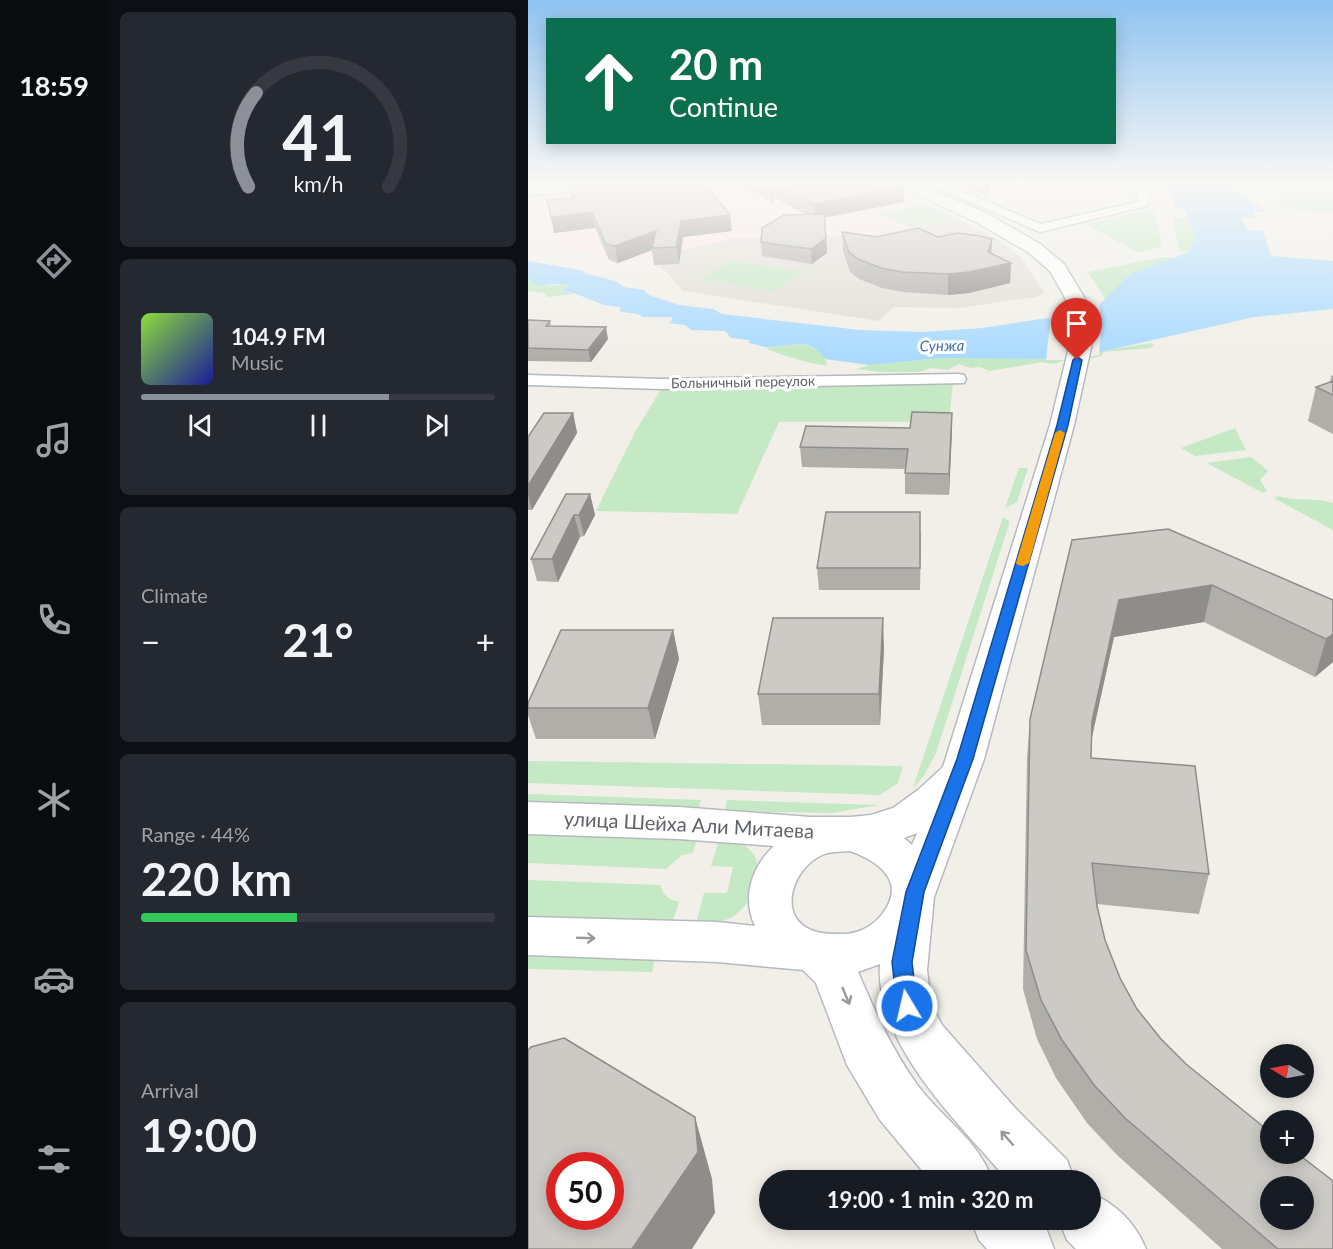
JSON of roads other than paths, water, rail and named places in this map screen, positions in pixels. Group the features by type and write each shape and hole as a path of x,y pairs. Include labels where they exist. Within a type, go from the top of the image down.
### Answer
{"main road":[{"path":"965,759 943,792 920,812 890,827 827,837 807,843 790,855 777,869 769,886 768,904 774,922 786,937 797,946 811,951 826,955 848,954 868,950 886,940 901,927 913,902 965,759 1062,425 1081,343 1078,304 1072,292 1048,260 1023,242"},
{"name":"улица Шейха Али Митаева","path":"528,818 725,825 850,835"},
{"path":"850,835 870,838 888,846 903,858 912,873 913,902 902,962 907,1006 919,1032 935,1055 1020,1154 1037,1170"},
{"path":"528,936 717,942 811,951 824,959 835,972 866,1048 898,1102 955,1170"},
{"path":"1008,1230 1025,1249"},
{"path":"1097,1230 1117,1249"}],"street":[{"name":"Больничный переулок","path":"528,380 662,384 958,379"}],"water":[{"name":"Сунжа","path":"1194,242 1267,242 1271,256 1333,261 1333,309 1254,317 1100,352 1054,359 943,358 869,365 825,359 819,352 806,345 766,347 749,343 749,340 731,338 725,331 691,330 685,325 669,323 673,320 671,317 642,317 638,314 622,312 619,311 621,307 604,305 574,293 561,291 569,286 567,284 535,285 528,278 528,261 581,270 587,274 615,281 624,287 644,290 649,295 679,305 713,309 722,314 860,330 922,332 983,328 1047,318 1062,320 1099,310 1100,304 1131,274 1188,252"}]}
